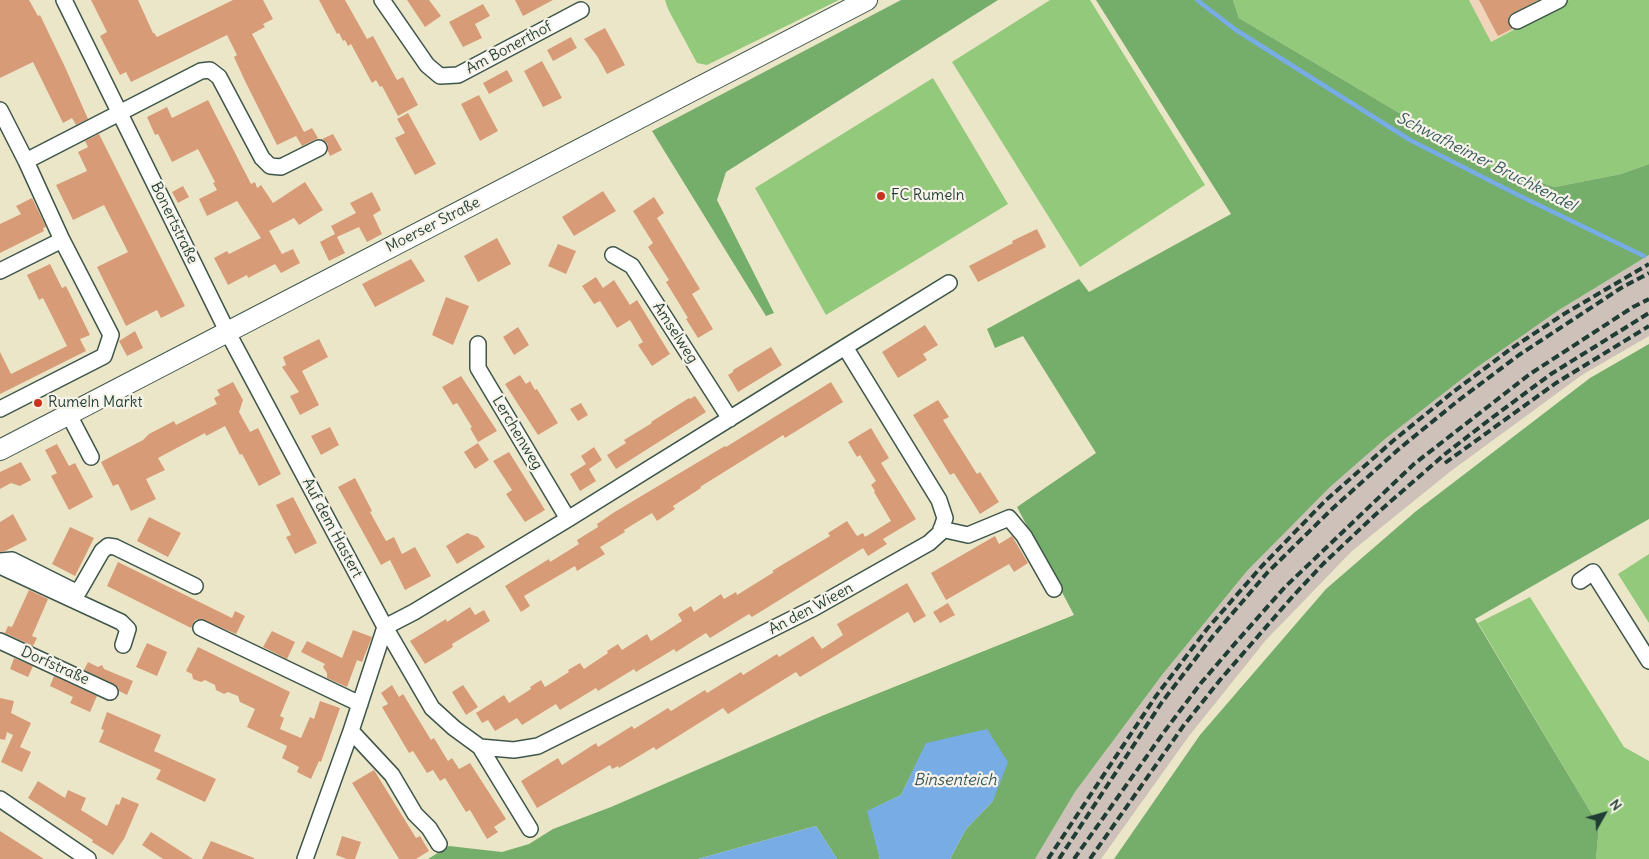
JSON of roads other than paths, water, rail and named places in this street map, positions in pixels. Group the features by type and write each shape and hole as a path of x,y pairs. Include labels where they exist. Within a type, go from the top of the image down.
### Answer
{"main road":[{"name":"Moerser Straße","path":"0,450 867,0"}],"street":[{"name":"Bonertstraße","path":"64,0 228,333"},
{"name":"Am Bonerthof","path":"382,0 427,65 440,76 458,75 581,10"},
{"path":"1517,21 1559,0"},
{"path":"26,161 201,72 210,70 219,77 262,158 270,166 281,167 319,148"},
{"path":"0,110 26,161 62,240 111,335 104,356 0,409"},
{"path":"0,271 62,240"},
{"name":"Amselweg","path":"613,255 632,266 730,419"},
{"path":"305,859 351,731 385,627 414,612 568,519 949,283"},
{"name":"Auf dem Hastert","path":"228,333 385,627"},
{"name":"Lerchenweg","path":"478,344 478,368 568,519"},
{"path":"845,347 940,500 945,518 941,530 968,535 1009,518 1024,536 1054,588"},
{"path":"69,415 91,457"},
{"name":"An den Wieen","path":"480,747 514,750 538,746 814,608 929,543 941,530"},
{"path":"0,561 12,560 72,590 79,591 102,551 108,546 115,547 195,586"},
{"path":"0,566 121,622 128,629 123,645"},
{"path":"1580,581 1593,572 1649,660"},
{"path":"385,627 432,708 454,728 480,747 530,829"},
{"path":"201,628 360,704"},
{"name":"Dorfstraße","path":"0,641 110,692"},
{"path":"351,731 392,775 415,814 429,828 439,844"},
{"path":"0,799 88,859"}],"water":[{"name":"Binsenteich","path":"987,729 1008,762 993,801 966,829 950,859 880,859 867,811 901,795 926,743"},
{"path":"816,826 837,859 698,859"}],"waterway":[{"name":"Schwafheimer Bruchkendel","path":"1197,0 1236,30 1410,140 1644,256"}],"railway":[{"path":"1048,859 1156,696 1207,629 1262,566 1325,501 1394,440 1453,392 1512,348 1564,314 1649,264"},
{"path":"1059,859 1162,702 1213,636 1267,573 1332,509 1400,448 1459,400 1519,355 1621,288 1649,273"},
{"path":"1074,859 1201,683 1285,587 1414,464 1530,374 1633,307 1649,299"},
{"path":"1090,859 1184,725 1220,680 1323,564 1375,515 1445,454 1493,417 1551,374 1649,313"},
{"path":"1445,463 1556,383 1649,326"}],"place":[{"name":"FC Rumeln","path":"881,196"},
{"name":"Rumeln Markt","path":"38,403"}]}
